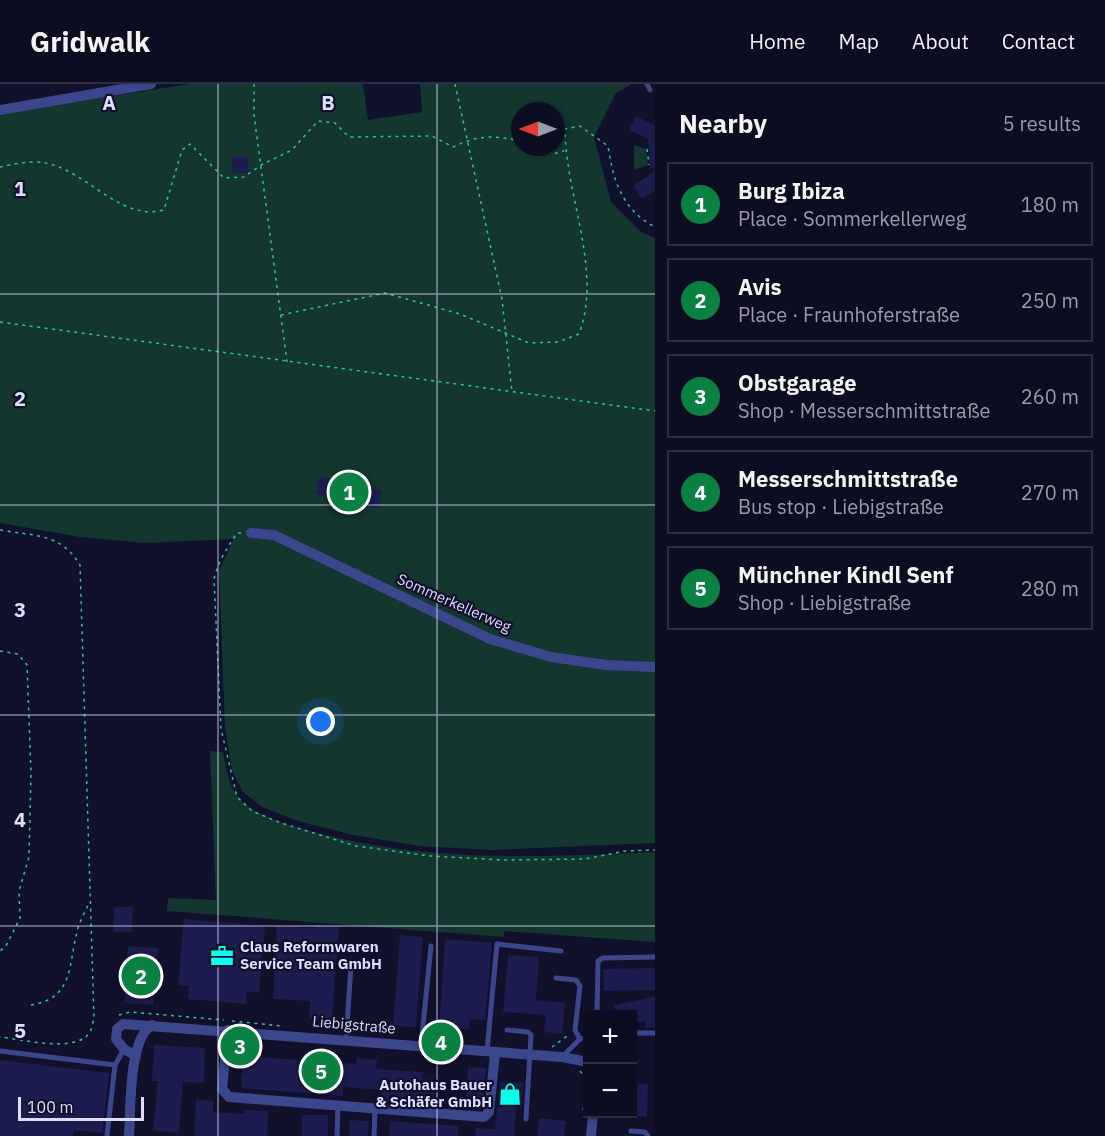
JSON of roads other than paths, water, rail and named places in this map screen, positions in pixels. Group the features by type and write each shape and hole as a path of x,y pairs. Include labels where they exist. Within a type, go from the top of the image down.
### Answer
{"street":[{"path":"0,110 151,84"},
{"name":"Sommerkellerweg","path":"251,533 273,535 490,639 551,657 606,665 655,667"},
{"name":"Liebigstraße","path":"124,1049 116,1039 120,1026 129,1023 562,1057 583,1061"},
{"path":"129,1136 136,1056 142,1033 152,1025"},
{"path":"228,1030 222,1089 229,1097 338,1107 484,1117 489,1112 491,1053"},
{"path":"124,1049 136,1056"},
{"path":"591,1136 593,1118"}],"lane":[{"path":"647,84 650,90"},
{"path":"491,1053 497,944 561,951"},
{"path":"421,1046 431,946"},
{"path":"597,1010 598,961 603,958 655,957"},
{"path":"346,1040 351,965"},
{"path":"556,978 576,980 580,986 575,1030 580,1039"},
{"path":"507,1030 528,1032 531,1038 526,1119"},
{"path":"637,1033 655,1033"},
{"path":"562,1057 583,1039"},
{"path":"107,1136 115,1065 124,1049"},
{"path":"0,1051 115,1065"},
{"path":"337,1136 338,1107"},
{"path":"374,1136 375,1110"},
{"path":"631,1131 645,1132 648,1136"}],"place":[{"name":"Burg Ibiza","path":"349,492"},
{"name":"Claus Reformwaren Service Team GmbH","path":"222,956"},
{"name":"Avis","path":"141,976"},
{"name":"Messerschmittstraße","path":"441,1042"},
{"name":"Obstgarage","path":"240,1046"},
{"name":"Münchner Kindl Senf","path":"321,1071"},
{"name":"Autohaus Bauer & Schäfer GmbH","path":"510,1094"}]}
